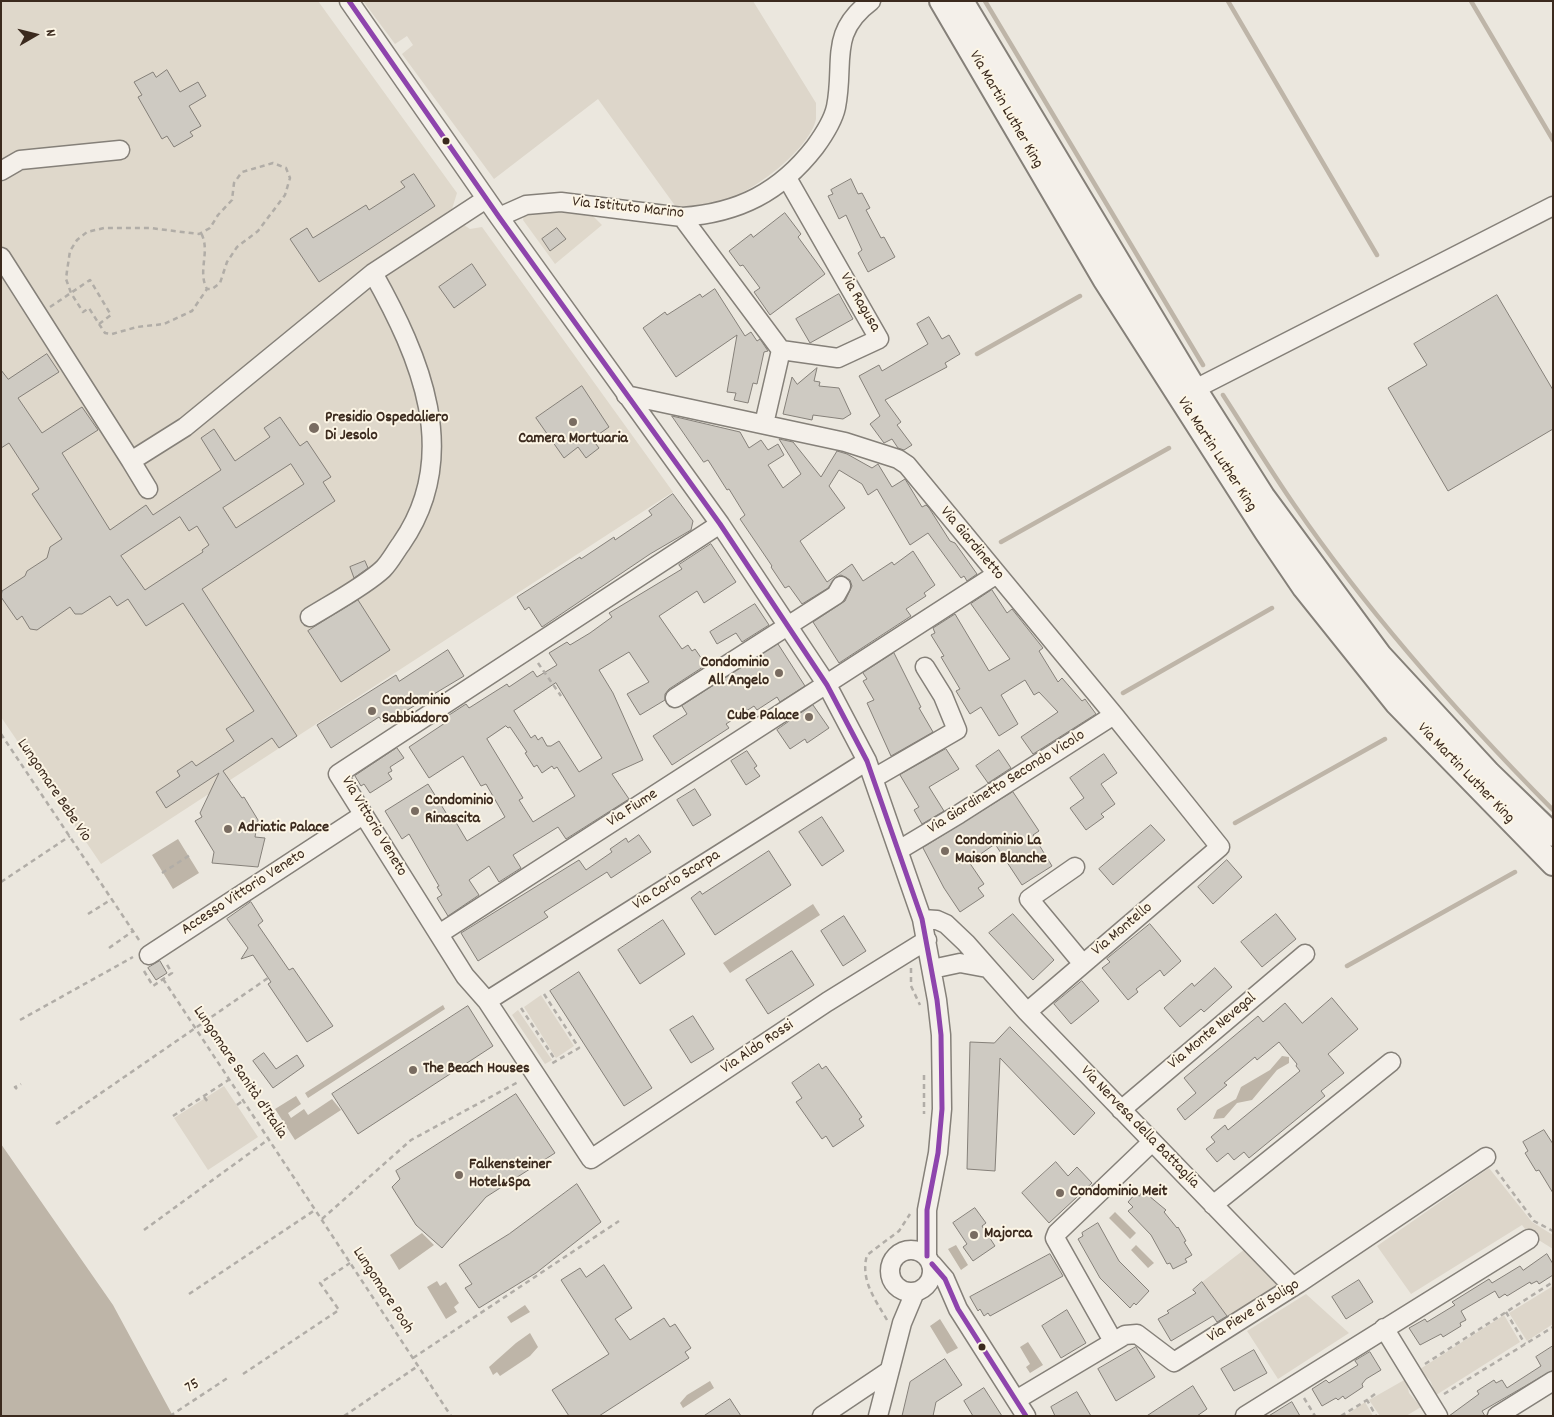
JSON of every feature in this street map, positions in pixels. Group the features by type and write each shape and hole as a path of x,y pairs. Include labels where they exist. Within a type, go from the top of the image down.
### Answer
{"main road":[{"name":"Via Martin Luther King","path":"941,1 1104,279 1218,458 1299,580 1396,703 1553,864"},
{"name":"Via Martin Luther King","path":"962,1 1195,389 1263,496 1380,655 1489,773 1553,835"}],"street":[{"path":"349,1 499,218 720,524 827,684 870,770 922,919 932,968 941,1035 942,1109 938,1153 906,1250"},
{"name":"Via Istituto Marino","path":"499,218 526,205 561,202 682,217 701,215 736,206 764,194 787,178 824,134 836,109 839,57 844,32 856,13 872,1"},
{"path":"1,171 20,160 120,150"},
{"name":"Via Ragusa","path":"781,350 838,358 879,339 787,178"},
{"path":"131,461 185,427 373,273 486,199"},
{"name":"Via Martin Luther King","path":"1195,389 1553,206"},
{"path":"682,217 781,350 764,424"},
{"path":"1,257 148,489"},
{"path":"310,617 383,569 411,530 428,490 432,435 425,390 413,352 373,273"},
{"name":"Via Giardinetto","path":"626,395 845,442 903,462 1114,715 1220,848"},
{"name":"Via Vittorio Veneto","path":"591,1159 486,1001 465,976 338,774 720,524"},
{"name":"Via Fiume","path":"439,934 997,574"},
{"path":"675,698 836,595 841,586"},
{"name":"Via Carlo Scarpa","path":"486,1001 870,770 957,730 943,696 925,667"},
{"name":"Via Giardinetto Secondo Vicolo","path":"899,850 1114,715"},
{"name":"Accesso Vittorio Veneto","path":"151,954 363,815"},
{"name":"Via Montello","path":"1027,1012 1220,848"},
{"path":"1075,867 1029,900 1083,964"},
{"name":"Via Nervesa della Battaglia","path":"922,919 937,920 946,924 966,943 1027,1012 1293,1287"},
{"name":"Via Aldo Rossi","path":"591,1159 826,1002 927,940"},
{"name":"Via Monte Nevegal","path":"1121,1110 1305,954"},
{"path":"932,968 960,963 987,968"},
{"path":"1213,1205 1391,1062"},
{"path":"1113,1341 1055,1238 1057,1233 1152,1142"},
{"name":"Via Pieve di Soligo","path":"1016,1400 1125,1335 1137,1334 1174,1362 1293,1287 1486,1157"},
{"path":"878,1416 889,1371 895,1322 914,1290 932,1278 920,1209"},
{"path":"1245,1416 1529,1239"},
{"path":"958,1309 944,1296 914,1290 894,1283 890,1270 894,1257 906,1250 919,1250 930,1260 945,1279 958,1309 1026,1416"},
{"path":"1384,1328 1434,1409"},
{"path":"822,1416 889,1371"},
{"path":"1497,1416 1553,1381"}],"path":[{"path":"272,163 286,168 290,178 288,189 275,210 258,232 234,251 227,262 218,286 212,290 207,289 192,311 164,324 112,334 106,333 89,308 83,312 71,293 66,279 70,251 77,240 87,232 104,228 150,228 201,233 210,228 218,215 232,200 234,183 242,172 272,163"},
{"path":"201,233 205,244 202,279 207,289"},
{"path":"38,315 90,280 111,315 99,324"},
{"path":"529,649 561,696"},
{"name":"Lungomare Bebe Vio","path":"1,734 112,899"},
{"path":"1,882 70,836"},
{"path":"162,873 190,855"},
{"path":"88,914 112,899 151,954 172,973 154,986 142,967 151,954"},
{"path":"109,948 133,931"},
{"path":"20,1020 151,954"},
{"path":"56,1124 268,978"},
{"name":"Lungomare Sanità d'Italia","path":"163,979 296,1178"},
{"path":"911,986 924,1012"},
{"path":"322,1220 411,1140 579,1048 544,994"},
{"path":"521,1008 556,1061"},
{"path":"924,1071 924,1120"},
{"path":"173,1116 230,1079"},
{"path":"16,1089 21,1084"},
{"path":"204,1096 208,1102"},
{"path":"237,1105 244,1100"},
{"path":"144,1230 269,1139"},
{"path":"1486,1157 1534,1220 1553,1232"},
{"name":"Lungomare Pooh","path":"296,1178 315,1210 451,1416"},
{"path":"895,1322 869,1289 864,1269 865,1261 867,1255 899,1231 920,1209"},
{"path":"190,1294 315,1210"},
{"path":"413,1358 618,1221"},
{"path":"243,1374 339,1310 320,1283 350,1263"},
{"path":"1411,1373 1553,1282"},
{"path":"1506,1312 1525,1344"},
{"path":"1434,1409 1525,1344 1553,1327"},
{"path":"344,1416 418,1366"},
{"name":"75","path":"170,1416 229,1377"},
{"path":"1296,1384 1315,1416"},
{"path":"1341,1416 1375,1394"},
{"path":"1366,1400 1376,1416"}],"shaded area":[{"name":"Presidio Ospedaliero Di Jesolo","path":"1,1 318,1 457,193 452,209 455,219 470,229 482,227 673,492 101,864 1,717"},
{"path":"363,1 753,1 816,103 816,119 812,131 803,143 779,167 751,188 726,200 713,203 676,207 598,99 494,179 402,54 413,45 407,36 395,44"},
{"path":"551,209 591,214 602,225 555,264 523,220 524,216"},
{"path":"178,839 199,873 173,889 152,855"},
{"path":"813,904 820,915 730,973 723,963"},
{"path":"541,995 574,1046 556,1058 524,1007"},
{"path":"443,1005 445,1009 308,1098 305,1093"},
{"path":"518,1010 552,1060 545,1064 512,1015"},
{"path":"1282,1056 1289,1057 1289,1063 1277,1070 1252,1100 1237,1103 1224,1118 1213,1119 1217,1110 1236,1099 1241,1087 1270,1070"},
{"path":"224,1086 258,1137 208,1170 174,1118"},
{"path":"296,1096 301,1104 288,1113 291,1118 304,1109 308,1115 332,1099 341,1110 295,1140 275,1109"},
{"path":"1,1144 113,1305 173,1416 1,1416"},
{"path":"1489,1168 1532,1222 1553,1235 1553,1249 1529,1234 1522,1225 1411,1294 1377,1246"},
{"path":"1115,1212 1136,1233 1130,1239 1109,1218"},
{"path":"422,1233 434,1245 399,1270 390,1255"},
{"path":"956,1245 968,1265 961,1270 948,1249"},
{"path":"1136,1245 1154,1263 1148,1268 1131,1250"},
{"path":"1245,1249 1279,1282 1279,1286 1229,1319 1202,1282"},
{"path":"437,1281 440,1286 446,1282 459,1303 454,1307 457,1312 446,1319 427,1287"},
{"path":"1553,1286 1553,1324 1527,1341 1509,1313"},
{"path":"1306,1294 1349,1333 1278,1379 1247,1331"},
{"path":"525,1305 530,1312 511,1323 507,1317"},
{"path":"1504,1315 1520,1342 1433,1397 1433,1388 1430,1381 1417,1371"},
{"path":"940,1319 958,1348 947,1354 930,1326"},
{"path":"530,1333 538,1347 530,1356 500,1376 497,1372 493,1375 489,1367"},
{"path":"1028,1342 1043,1365 1030,1373 1026,1367 1030,1364 1020,1347"},
{"path":"1406,1379 1409,1393 1421,1407 1406,1416 1380,1416 1369,1400"},
{"path":"710,1381 714,1388 683,1408 680,1403 687,1395"},
{"path":"1365,1402 1373,1416 1345,1416"}],"building":[{"path":"167,70 180,92 198,82 206,96 189,106 201,126 190,132 193,136 174,147 167,136 162,139 138,97 142,95 134,82 153,72 156,77"},
{"path":"414,174 435,206 319,282 290,239 307,228 313,238 366,205 369,210 405,187 401,182"},
{"path":"851,179 858,194 862,193 870,208 866,210 881,238 884,237 895,257 868,272 858,253 862,250 846,215 839,219 828,196 833,194 831,190"},
{"path":"785,213 801,234 798,237 825,274 770,315 754,292 760,288 743,265 740,266 729,251 751,234 753,237"},
{"path":"557,228 566,239 550,251 542,239"},
{"path":"472,264 486,285 454,308 439,287"},
{"path":"715,289 745,336 751,332 757,341 760,339 768,351 764,352 757,384 753,383 748,403 734,400 736,393 727,392 737,335 676,377 643,328 665,312 667,315 700,294 702,297"},
{"path":"839,294 853,319 810,343 796,319"},
{"path":"1497,295 1553,390 1553,429 1448,491 1388,388 1427,365 1414,344"},
{"path":"929,317 942,339 949,335 960,354 945,363 947,367 885,400 901,422 897,425 912,445 904,450 898,448 892,439 884,443 870,424 880,416 859,376 879,365 882,371 928,344 917,324"},
{"path":"47,354 59,372 18,398 42,433 82,407 98,430 62,453 110,530 146,505 153,515 221,470 201,438 214,429 235,461 270,437 264,428 280,417 300,446 307,441 331,477 323,482 335,501 202,589 297,736 279,748 272,738 223,771 242,798 244,797 258,820 255,837 265,838 258,867 212,863 214,852 195,821 202,817 200,813 219,773 166,808 156,792 180,776 177,771 192,761 196,766 234,741 226,729 254,711 183,603 146,626 128,599 117,606 110,596 82,614 75,614 70,607 37,630 30,629 22,616 17,620 1,597 2,591 25,576 27,571 47,558 50,547 62,539 32,494 39,489 9,443 1,448 1,370 8,379","holes":["291,464 304,484 236,528 223,508","180,517 189,531 197,526 209,545 202,550 203,552 145,590 121,556"]},
{"path":"817,368 814,381 820,382 819,386 839,388 851,414 843,419 813,415 812,420 783,414 792,377 797,384"},
{"name":"Camera Mortuaria","path":"582,386 609,427 592,439 599,448 586,458 578,447 564,458 536,418"},
{"path":"672,416 740,432 749,448 761,440 768,450 778,444 784,455 768,465 783,488 801,474 779,439 793,442 821,477 837,451 847,454 872,468 878,464 892,487 905,479 922,507 926,505 929,508 950,541 955,543 977,574 967,581 964,576 961,578 928,533 910,545 877,489 868,495 862,484 839,470 829,486 845,508 800,541 827,582 852,564 863,581 892,562 894,565 913,551 935,585 924,593 926,596 906,609 911,616 839,663 813,622 845,601 852,586 850,580 841,575 836,577 828,588 802,604 789,586 785,588 740,519 745,515 729,489 727,490 708,460 704,462"},
{"path":"673,494 693,521 691,530 650,554 542,627 529,607 525,610 517,597 614,537 615,540 652,515 649,511"},
{"path":"711,544 736,582 704,603 697,591 659,616 682,649 688,645 692,651 695,649 706,665 669,689 665,694 665,700 640,715 627,694 649,682 629,652 599,670 613,693 643,760 612,774 629,799 566,839 558,827 513,855 521,868 499,882 489,866 469,880 479,895 448,916 437,898 442,895 437,887 439,886 409,834 402,839 385,811 428,784 448,816 451,814 467,841 505,817 486,784 481,786 463,756 429,778 409,747 448,721 446,717 466,704 469,708 507,684 509,687 533,671 537,677 557,665 549,653 567,642 570,645 590,633 612,617 609,613 682,569 679,565","holes":["556,683 602,758 579,772 559,741 551,746 547,746 542,737 538,740 535,735 531,738 514,711","506,726 510,727 527,752 525,753 534,767 537,765 542,773 552,766 554,769 557,767 575,796 533,822 519,800 523,798 487,739"]},
{"path":"365,561 368,568 354,578 350,567"},
{"path":"992,590 1007,613 1012,609 1043,648 1039,651 1058,682 1062,678 1082,701 1085,699 1096,714 1033,754 1021,737 1058,712 1039,692 1034,695 1025,680 1001,695 1018,724 999,736 981,707 970,714 956,691 960,689 941,657 944,656 931,635 935,633 933,628 955,614 989,671 1010,659 971,604"},
{"path":"358,600 390,650 341,682 308,631"},
{"path":"755,604 769,625 742,642 736,633 717,644 710,632"},
{"path":"778,644 805,686 780,702 777,697 757,710 754,706 726,724 729,728 672,765 653,736 687,714 682,706"},
{"name":"Condominio Sabbiadoro","path":"448,650 464,676 384,724 379,717 331,748 317,725 396,675 399,681"},
{"path":"894,653 921,707 919,708 933,732 891,756 867,703 874,700 863,681 867,679 863,673"},
{"name":"Cube Palace","path":"813,705 829,728 807,743 805,739 790,749 777,730"},
{"path":"397,748 404,758 390,767 392,771 388,773 392,779 370,793 364,784 361,786 355,776"},
{"path":"946,749 959,769 929,787 944,811 922,824 914,810 919,807 900,775"},
{"path":"999,750 1011,768 988,783 976,766"},
{"path":"747,751 757,766 754,768 760,776 746,785 731,761"},
{"path":"1104,754 1117,773 1101,784 1115,804 1101,814 1104,817 1086,830 1070,808 1084,798 1070,778"},
{"path":"695,789 711,815 693,826 677,800"},
{"path":"1013,792 1039,831 1033,835 1052,866 1022,885 995,844 969,862 984,884 978,888 984,896 960,912 944,888 923,848"},
{"path":"822,817 844,851 822,866 799,832"},
{"path":"1151,825 1165,840 1113,885 1099,869"},
{"path":"639,835 651,852 611,878 607,872 544,912 548,917 478,961 461,933 579,860 586,870 612,852 610,849 626,838 628,842"},
{"path":"769,851 791,885 715,935 691,898 700,891 702,894"},
{"path":"1227,860 1242,877 1213,904 1198,887"},
{"path":"251,902 263,921 258,925 289,970 293,968 333,1026 307,1042 268,984 271,982 253,955 241,959 248,948 227,919"},
{"path":"1013,914 1054,960 1033,980 989,933"},
{"path":"1276,914 1296,939 1262,967 1241,942"},
{"path":"844,916 866,951 843,966 821,931"},
{"path":"663,920 685,954 640,984 618,950"},
{"path":"1150,924 1181,961 1164,976 1160,970 1136,989 1138,992 1128,1000 1102,968 1110,962 1107,959"},
{"path":"792,951 814,985 768,1014 746,980"},
{"path":"160,961 167,973 156,980 148,968"},
{"path":"1215,968 1232,987 1204,1012 1201,1009 1180,1027 1164,1008 1192,983 1194,986"},
{"path":"579,972 652,1088 624,1106 550,991"},
{"path":"1082,981 1099,1001 1071,1024 1054,1004"},
{"path":"1332,998 1358,1029 1328,1054 1344,1073 1321,1091 1325,1096 1249,1158 1244,1152 1234,1160 1228,1153 1217,1162 1206,1149 1215,1142 1211,1137 1225,1125 1228,1130 1300,1071 1296,1066 1297,1064 1279,1042 1257,1060 1255,1057 1224,1083 1227,1085 1185,1120 1177,1109 1196,1093 1184,1078 1258,1016 1263,1022 1285,1003 1302,1023"},
{"name":"The Beach Houses","path":"468,1006 493,1046 358,1134 332,1094"},
{"path":"693,1016 714,1049 691,1063 670,1030"},
{"path":"1010,1027 1095,1113 1074,1135 1000,1058 995,1171 967,1169 970,1042 994,1043"},
{"path":"264,1053 276,1069 297,1055 304,1066 273,1088 253,1061"},
{"path":"819,1064 822,1069 826,1066 862,1117 859,1119 864,1126 833,1147 826,1136 822,1139 796,1102 802,1098 792,1083"},
{"name":"Falkensteiner Hotel&Spa","path":"516,1094 555,1153 486,1197 442,1248 416,1225 392,1187 400,1179 396,1171"},
{"path":"1544,1130 1553,1144 1553,1193 1539,1170 1536,1171 1525,1153 1528,1151 1523,1142"},
{"name":"Condominio Meit","path":"1056,1162 1068,1176 1077,1167 1092,1183 1049,1223 1022,1193"},
{"path":"577,1184 601,1222 536,1273 479,1308 465,1288 472,1284 459,1265 509,1234"},
{"path":"1143,1191 1166,1210 1164,1212 1178,1227 1192,1255 1185,1259 1187,1262 1173,1269 1170,1263 1167,1264 1151,1235 1128,1211 1133,1207 1128,1202 1136,1193 1139,1196"},
{"name":"Majorca","path":"975,1208 986,1223 982,1226 995,1246 973,1261 963,1247 967,1244 953,1223"},
{"path":"1098,1223 1119,1261 1149,1291 1136,1305 1134,1303 1130,1308 1100,1278 1078,1239 1083,1236 1082,1233"},
{"path":"1050,1254 1063,1276 990,1316 988,1313 984,1316 980,1309 978,1311 970,1297"},
{"path":"1547,1254 1553,1264 1553,1275 1539,1284 1537,1281 1531,1284 1530,1282 1507,1296 1505,1294 1499,1298 1495,1291 1461,1311 1466,1320 1460,1323 1461,1326 1443,1337 1441,1334 1420,1345 1409,1328 1425,1319 1427,1322 1455,1305 1452,1302 1489,1279 1492,1283 1520,1266 1523,1270"},
{"path":"604,1265 632,1308 615,1319 630,1340 664,1318 670,1327 675,1324 691,1348 685,1352 689,1358 599,1416 569,1416 552,1390 609,1354 561,1280 580,1268 586,1277"},
{"path":"1359,1280 1373,1302 1346,1319 1332,1297"},
{"path":"1202,1282 1227,1316 1217,1322 1213,1316 1171,1341 1158,1319 1169,1313 1167,1311 1196,1293 1193,1290"},
{"path":"1067,1310 1086,1343 1061,1358 1042,1326"},
{"path":"1553,1346 1553,1370 1482,1411 1485,1416 1449,1416 1479,1394 1477,1391 1494,1380 1496,1383 1502,1380 1507,1388 1541,1366 1536,1357"},
{"path":"1136,1347 1155,1377 1116,1401 1098,1369"},
{"path":"1254,1350 1267,1373 1234,1391 1221,1369"},
{"path":"1370,1352 1381,1370 1366,1379 1362,1384 1363,1387 1345,1399 1343,1396 1338,1400 1336,1398 1322,1406 1312,1389 1326,1380 1329,1383 1358,1365 1355,1361"},
{"path":"945,1359 962,1385 936,1402 933,1416 902,1416 910,1382"},
{"path":"1193,1386 1207,1409 1197,1416 1147,1416"},
{"path":"984,1388 1002,1416 973,1416 964,1401"},
{"path":"1077,1392 1091,1416 1055,1416 1051,1407"},
{"path":"730,1399 741,1416 704,1416"},
{"path":"1292,1402 1300,1416 1269,1416"}],"waterway":[{"path":"985,1 1203,365"},
{"path":"1228,1 1377,255"},
{"path":"1471,1 1553,140"},
{"path":"977,354 1080,296"},
{"path":"1223,395 1295,506 1324,547 1385,625 1450,701 1553,810"},
{"path":"1001,542 1169,448"},
{"path":"1123,693 1272,608"},
{"path":"1235,823 1385,739"},
{"path":"1347,966 1515,872"}],"transit line":[{"path":"349,1 499,217 720,524 827,685 867,761 922,919 937,1000 941,1035 942,1109 938,1153 927,1210 927,1256"},
{"path":"932,1264 945,1279 958,1309 1026,1416"}],"place":[{"name":"Camera Mortuaria","path":"573,422"},
{"name":"Presidio Ospedaliero Di Jesolo","path":"314,428"},
{"name":"Condominio All Angelo","path":"779,673"},
{"name":"Condominio Sabbiadoro","path":"372,711"},
{"name":"Cube Palace","path":"809,717"},
{"name":"Condominio Rinascita","path":"415,811"},
{"name":"Adriatic Palace","path":"228,829"},
{"name":"Condominio La Maison Blanche","path":"945,851"},
{"name":"The Beach Houses","path":"413,1070"},
{"name":"Falkensteiner Hotel&Spa","path":"459,1175"},
{"name":"Condominio Meit","path":"1060,1193"},
{"name":"Majorca","path":"974,1235"}]}
